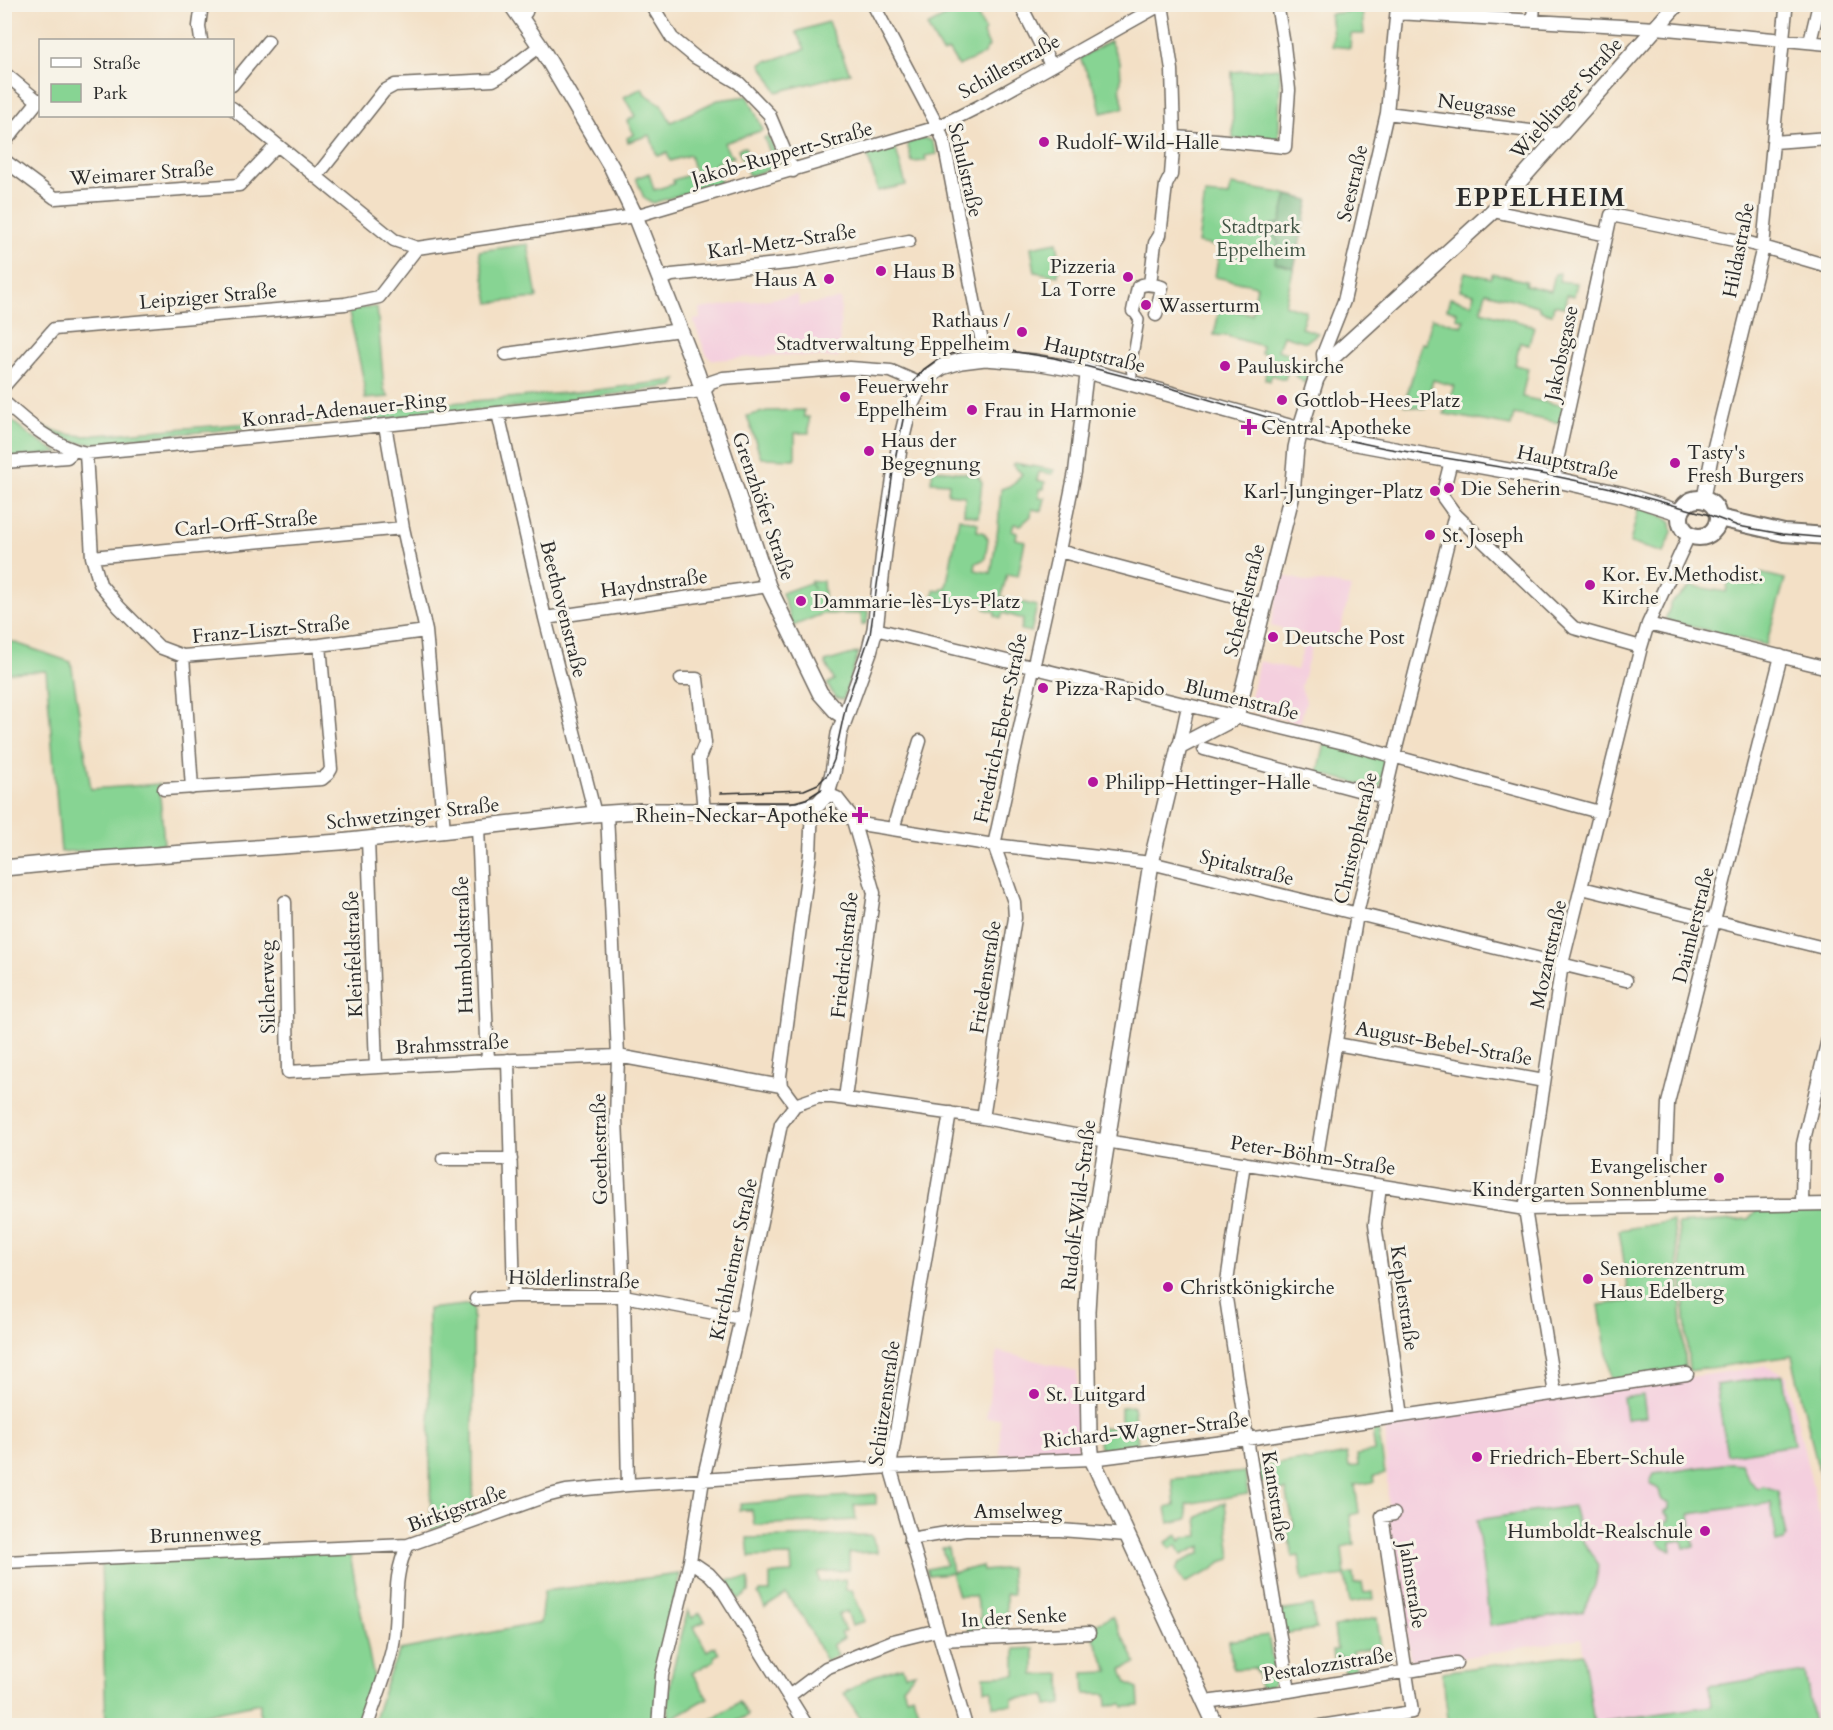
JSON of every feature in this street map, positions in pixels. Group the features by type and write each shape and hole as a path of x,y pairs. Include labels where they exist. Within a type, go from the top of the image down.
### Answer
{"main road":[{"path":"1703,500 1711,503 1716,509 1719,518 1716,528 1708,535 1699,537 1689,535 1681,525 1681,513 1689,502 1703,500"},
{"path":"1719,518 1784,533 1828,536"}],"street":[{"path":"201,39 199,26 202,4"},
{"name":"Grenzhöfer Straße","path":"511,4 524,11 540,46 612,168 635,216 703,391 768,586 820,693 837,712 845,717"},
{"path":"651,4 672,38 695,57 739,83 768,114 794,171"},
{"name":"Schulstraße","path":"873,4 944,142 985,358"},
{"path":"1020,4 1052,65"},
{"path":"1174,137 1285,147 1289,90 1277,4"},
{"path":"1533,20 1534,4"},
{"name":"Wieblinger Straße","path":"1300,430 1316,380 1324,365 1493,211 1677,4"},
{"name":"Hildastraße","path":"1703,500 1763,247 1784,39 1786,10 1784,4"},
{"path":"1810,42 1819,4"},
{"path":"1150,284 1155,243 1160,235 1166,185 1171,175 1174,137 1172,70 1162,5"},
{"name":"Schillerstraße","path":"938,127 1162,5"},
{"path":"1397,9 1656,28 1828,44"},
{"name":"Seestraße","path":"1324,365 1323,354 1344,301 1387,113 1397,9"},
{"path":"234,83 268,41"},
{"path":"316,177 384,92 395,85 493,80 540,46"},
{"path":"4,73 39,100 4,143"},
{"path":"234,110 394,240 417,248 635,216"},
{"name":"Neugasse","path":"1387,113 1562,135"},
{"name":"Jakob-Ruppert-Straße","path":"635,216 938,127"},
{"path":"1774,142 1828,138"},
{"name":"Weimarer Straße","path":"4,160 55,198 239,185 277,145"},
{"path":"1493,211 1607,235"},
{"name":"Jakobsgasse","path":"1553,479 1611,215 1763,247"},
{"name":"Karl-Metz-Straße","path":"660,280 672,275 797,262 909,241"},
{"path":"1763,247 1828,266"},
{"name":"Leipziger Straße","path":"4,386 54,329 345,304 379,297 417,248"},
{"path":"1131,375 1139,320 1133,311 1138,287 1141,285 1150,284 1162,287 1156,315"},
{"path":"506,354 680,330"},
{"name":"Hauptstraße","path":"821,800 834,767 839,734 869,652 899,449 909,408 921,384 942,367 961,361 985,358 1035,362 1087,371 1362,445 1553,479 1624,495 1681,513"},
{"path":"703,391 711,382 723,378 850,368 891,371 921,384"},
{"name":"Friedrich-Ebert-Straße","path":"994,845 1075,472 1087,371"},
{"name":"Konrad-Adenauer-Ring","path":"4,462 67,457 80,452 385,425 703,391"},
{"path":"4,402 37,429 80,452"},
{"name":"Beethovenstraße","path":"498,413 545,618 601,814"},
{"path":"385,425 403,528 426,631 444,830"},
{"name":"Scheffelstraße","path":"1236,717 1292,494 1300,430"},
{"name":"Franz-Liszt-Straße","path":"80,452 92,557 100,584 119,608 159,647 183,656 320,645 426,631"},
{"path":"1450,461 1442,496 1455,514 1574,628 1641,647"},
{"name":"Christophstraße","path":"1314,1174 1357,914 1455,514"},
{"name":"Carl-Orff-Straße","path":"92,557 403,528"},
{"name":"Mozartstraße","path":"1555,1394 1525,1209 1562,964 1641,647 1648,624 1689,535"},
{"path":"1059,551 1264,605"},
{"name":"Haydnstraße","path":"545,618 768,586"},
{"path":"1648,624 1828,668"},
{"name":"Blumenstraße","path":"874,629 1394,756 1599,812"},
{"path":"164,789 322,778 328,774 330,769 320,645"},
{"path":"183,656 192,788"},
{"name":"Daimlerstraße","path":"1664,1207 1668,1103 1781,656"},
{"path":"681,679 697,679 705,743 699,758 704,811"},
{"name":"Rudolf-Wild-Straße","path":"1188,705 1151,863 1088,1273 1089,1426 1092,1459 1216,1725"},
{"path":"1179,747 1236,717"},
{"path":"893,829 920,741"},
{"path":"1204,749 1384,797"},
{"name":"Friedrichstraße","path":"821,800 837,798 845,806 854,823 874,893 845,1098"},
{"path":"795,1106 781,1086 780,1077 810,854 821,800"},
{"name":"Schwetzinger Straße","path":"4,868 84,860 276,848 601,814 792,810 821,800"},
{"name":"Goethestraße","path":"601,814 618,1056 616,1119 624,1296 628,1485"},
{"name":"Spitalstraße","path":"854,823 994,845 1151,863 1626,980"},
{"name":"Humboldtstraße","path":"478,827 488,1061"},
{"name":"Kleinfeldstraße","path":"369,839 376,1067"},
{"name":"Friedenstraße","path":"983,1118 1015,918 1014,902 994,845"},
{"path":"1582,888 1828,949"},
{"name":"Silcherweg","path":"285,902 288,1072"},
{"path":"1802,1204 1803,1144 1828,1039"},
{"name":"August-Bebel-Straße","path":"1336,1044 1544,1081"},
{"path":"618,1056 781,1086"},
{"name":"Brahmsstraße","path":"288,1072 618,1056"},
{"path":"508,1060 514,1296"},
{"name":"Peter-Böhm-Straße","path":"795,1106 818,1097 845,1098 983,1118 1525,1209 1828,1203"},
{"name":"Kirchheimer Straße","path":"658,1725 662,1675 690,1561 703,1480 741,1318 781,1124 795,1106"},
{"name":"Schützenstraße","path":"950,1113 890,1467 966,1725"},
{"path":"443,1159 511,1159"},
{"name":"Kantstraße","path":"1244,1163 1226,1289 1246,1439 1289,1691"},
{"name":"Keplerstraße","path":"1380,1186 1375,1224 1402,1416"},
{"name":"Hölderlinstraße","path":"476,1299 514,1296 624,1296 741,1318"},
{"name":"Richard-Wagner-Straße","path":"703,1480 890,1467 1092,1459 1246,1439 1687,1374"},
{"name":"Birkigstraße","path":"367,1725 392,1649 395,1590 401,1558 408,1545 566,1491 703,1480"},
{"name":"Jahnstraße","path":"1394,1514 1382,1516 1407,1671"},
{"name":"Amselweg","path":"910,1539 965,1530 1060,1530 1127,1535"},
{"name":"Brunnenweg","path":"4,1562 408,1545"},
{"path":"690,1561 710,1574 720,1586 807,1725"},
{"name":"In der Senke","path":"789,1696 826,1668 893,1641 939,1635 1089,1633"},
{"name":"Pestalozzistraße","path":"1205,1702 1289,1691 1456,1663"},
{"path":"1320,1725 1412,1712 1407,1671"}],"shaded area":[{"path":"798,295 799,306 841,299 839,358 781,355 714,360 707,356 693,320 700,319 699,309"},
{"path":"1280,575 1313,583 1321,582 1351,587 1340,632 1312,646 1301,687 1306,701 1300,723 1248,710 1259,661 1297,670 1307,635 1271,626"},
{"name":"St. Luitgard","path":"997,1351 1077,1371 1079,1452 1000,1455 1000,1418 986,1418"},
{"path":"1765,1366 1787,1376 1828,1553 1828,1725 1814,1725 1805,1672 1709,1686 1712,1706 1594,1723 1581,1638 1412,1666 1389,1525 1385,1422"}],"green space":[{"path":"945,5 972,5 985,30 983,34 989,46 983,55 958,66 949,51 942,53 927,26 950,14"},
{"path":"1362,10 1364,34 1351,34 1350,48 1332,46 1330,14"},
{"path":"828,22 850,73 777,92 761,64 805,49 796,32"},
{"path":"1110,41 1120,62 1120,89 1124,108 1101,113 1097,94 1080,58"},
{"path":"1280,68 1279,140 1277,143 1233,139 1232,72"},
{"path":"642,88 645,94 661,104 671,122 718,100 748,96 763,130 724,143 734,157 715,163 721,183 653,203 644,198 636,178 649,173 654,190 674,184 673,180 695,173 690,155 670,161 667,153 657,156 650,135 628,142 627,138 634,134 627,121 635,116 624,97"},
{"path":"768,136 780,160 777,167 749,176 738,149 745,147 753,165 772,157 764,138"},
{"path":"924,138 932,141 937,154 925,156 926,161 912,162 907,143"},
{"path":"895,146 906,185 878,191 867,154"},
{"name":"Stadtpark Eppelheim","path":"1231,185 1309,200 1285,305 1306,311 1301,328 1318,333 1306,342 1283,335 1278,350 1294,356 1290,370 1297,371 1298,369 1309,373 1304,383 1291,371 1287,373 1285,379 1274,375 1271,376 1270,381 1265,379 1268,355 1261,353 1262,346 1227,336 1214,335 1220,307 1252,314 1257,286 1215,277 1220,247 1198,243 1205,194 1229,196"},
{"path":"1287,195 1309,200 1294,268 1275,263 1278,242 1268,229 1270,225 1280,223"},
{"path":"1057,242 1060,259 1058,276 1035,272 1031,247"},
{"path":"528,244 537,298 489,303 479,251"},
{"path":"1465,272 1490,278 1493,273 1526,281 1525,285 1551,291 1555,274 1560,273 1559,281 1577,283 1574,296 1567,295 1564,307 1554,305 1552,314 1541,311 1538,306 1486,292 1481,311 1534,326 1529,344 1520,342 1515,365 1528,368 1522,397 1564,406 1560,423 1514,414 1511,426 1444,414 1454,386 1433,380 1425,409 1404,405 1422,343 1426,344 1432,318 1462,326 1464,320 1456,318 1457,312 1447,309 1450,298 1472,304 1474,294 1460,290"},
{"path":"377,307 384,389 389,397 365,399 363,377 348,309"},
{"path":"677,380 674,386 538,405 368,421 362,418 131,438 127,442 82,443 63,438 41,426 66,434 84,436 351,415 417,406 597,390"},
{"path":"804,410 804,417 809,417 809,433 795,433 795,459 761,458 747,416 767,411"},
{"path":"10,419 33,438 59,453 5,458 5,426"},
{"path":"1014,463 1054,470 1053,474 1039,472 1037,480 1045,482 1044,489 1039,489 1039,498 1045,498 1042,511 1032,509 1031,516 1021,525 1014,524 1012,531 1017,533 1016,539 1025,541 1018,576 1007,574 1001,597 1037,606 1031,632 1021,630 1023,619 1003,613 1001,618 995,616 995,612 985,609 985,602 969,599 968,603 952,601 950,603 933,598 934,590 941,591 942,588 946,588 959,518 978,523 977,531 984,533 988,539 985,559 976,563 975,570 991,573 1001,489 1012,485 1022,474 1013,465"},
{"path":"933,469 977,475 982,482 978,517 964,514 965,496 948,494 949,483 931,482"},
{"path":"1639,506 1664,517 1671,523 1672,532 1664,553 1630,543"},
{"path":"1760,573 1785,579 1766,645 1665,620 1672,602 1692,586 1726,592 1729,580 1757,586"},
{"path":"811,581 823,581 825,610 868,611 867,623 862,625 861,614 822,614 793,626 782,593 810,583 813,589"},
{"path":"4,636 7,640 71,662 91,789 159,784 164,844 61,852 46,671 5,673"},
{"path":"859,652 843,700 835,697 827,684 834,680 825,662"},
{"path":"1325,743 1387,759 1380,789 1318,773"},
{"path":"1828,1208 1828,1511 1792,1356 1689,1371 1678,1224 1748,1219 1757,1210"},
{"path":"1673,1221 1685,1370 1611,1380 1599,1305 1630,1301 1619,1230"},
{"path":"473,1304 473,1516 431,1530 428,1309"},
{"path":"1783,1375 1794,1445 1727,1455 1716,1385"},
{"path":"1643,1395 1646,1417 1626,1419 1623,1398"},
{"path":"1133,1406 1137,1448 1105,1452 1099,1445 1100,1428 1121,1427 1121,1407"},
{"path":"1378,1428 1385,1474 1373,1476 1374,1482 1355,1485 1359,1513 1350,1515 1354,1544 1342,1547 1345,1575 1353,1574 1354,1584 1362,1583 1364,1593 1373,1592 1374,1599 1350,1603 1345,1576 1303,1581 1299,1556 1292,1557 1287,1528 1294,1526 1286,1490 1269,1493 1268,1482 1261,1483 1258,1467 1347,1454 1349,1467 1358,1466 1357,1455 1375,1451 1372,1429"},
{"path":"1730,1463 1742,1464 1749,1481 1757,1488 1764,1486 1778,1491 1786,1537 1784,1541 1777,1543 1771,1503 1690,1514 1694,1546 1684,1548 1682,1540 1671,1542 1672,1551 1660,1545 1658,1541 1666,1535 1665,1522 1669,1520 1669,1515 1665,1511 1669,1509 1669,1504 1662,1500 1659,1490 1651,1485 1654,1474"},
{"path":"1245,1472 1248,1494 1186,1504 1188,1519 1169,1523 1166,1508 1175,1506 1172,1479"},
{"path":"876,1494 876,1504 854,1505 856,1520 754,1525 752,1510 739,1510 741,1504"},
{"path":"1225,1502 1231,1559 1220,1562 1213,1570 1184,1583 1176,1571 1179,1563 1201,1553 1201,1546 1182,1555 1177,1545 1170,1549 1166,1542 1177,1535 1180,1541 1185,1537 1199,1536 1197,1518"},
{"path":"1573,1506 1582,1540 1599,1565 1595,1585 1583,1612 1490,1626 1477,1520"},
{"path":"871,1535 878,1552 849,1553 849,1570 818,1572 819,1582 845,1579 846,1590 852,1590 865,1621 852,1626 847,1611 838,1615 845,1631 841,1633 844,1638 832,1645 838,1655 826,1661 803,1617 786,1594 765,1608 758,1594 770,1592 770,1574 792,1573 791,1556 749,1557 747,1538"},
{"path":"948,1547 952,1573 982,1566 983,1571 1010,1568 1013,1594 1006,1594 1007,1632 969,1633 967,1622 981,1618 975,1596 958,1596 951,1573 928,1575 926,1569 946,1565 942,1548"},
{"path":"349,1550 374,1679 358,1725 260,1725 260,1703 153,1725 106,1725 101,1561"},
{"path":"680,1574 669,1625 655,1725 529,1726 528,1720 503,1726 372,1726 388,1677 400,1650 540,1623 544,1591"},
{"path":"749,1579 749,1592 739,1600 727,1580"},
{"path":"1312,1606 1316,1629 1282,1634 1279,1611"},
{"path":"688,1610 692,1618 700,1613 705,1621 694,1627 707,1651 715,1646 719,1653 714,1657 715,1660 692,1673 708,1698 669,1720 668,1702 672,1673"},
{"path":"1112,1616 1136,1663 1122,1669 1127,1683 1138,1688 1139,1706 1107,1705 1106,1694 1085,1694 1084,1673 1109,1672 1089,1627"},
{"path":"1377,1618 1381,1647 1353,1651 1356,1670 1345,1673 1342,1657 1333,1659 1332,1651 1337,1650 1334,1627"},
{"path":"1268,1635 1276,1681 1271,1687 1260,1688 1258,1672 1255,1668 1233,1669 1229,1641"},
{"path":"1034,1648 1034,1675 1061,1674 1062,1704 1047,1706 1046,1696 1012,1699 1012,1705 993,1706 992,1690 985,1690 984,1676 1015,1675 1015,1649"},
{"path":"1583,1653 1594,1723 1711,1706 1709,1686 1805,1672 1814,1725 1449,1725 1442,1672"},
{"path":"902,1667 905,1675 915,1673 903,1687 906,1697 913,1695 919,1714 911,1716 913,1725 868,1725 870,1724 866,1718 862,1721 844,1693 873,1676"},
{"path":"739,1702 748,1715 737,1721 740,1725 703,1725"}],"tram line":[{"path":"720,793 804,790 818,784 828,774 834,760 846,705 870,635 894,464 908,395 915,380 924,369 942,356 959,352 1005,350 1054,358 1174,389 1329,436 1607,487 1706,514 1738,526 1782,534 1828,538"},
{"path":"720,802 796,802 822,789"}],"place":[{"name":"Rudolf-Wild-Halle","path":"1044,142"},
{"name":"Haus B","path":"881,271"},
{"name":"Pizzeria La Torre","path":"1128,277"},
{"name":"Haus A","path":"829,279"},
{"name":"Wasserturm","path":"1146,305"},
{"name":"Rathaus / Stadtverwaltung Eppelheim","path":"1022,332"},
{"name":"Pauluskirche","path":"1225,366"},
{"name":"Feuerwehr Eppelheim","path":"845,397"},
{"name":"Gottlob-Hees-Platz","path":"1282,400"},
{"name":"Frau in Harmonie","path":"972,410"},
{"name":"Central Apotheke","path":"1249,427"},
{"name":"Haus der Begegnung","path":"869,451"},
{"name":"Tasty's Fresh Burgers","path":"1675,463"},
{"name":"Die Seherin","path":"1449,488"},
{"name":"Karl-Junginger-Platz","path":"1435,491"},
{"name":"St. Joseph","path":"1430,535"},
{"name":"Kor. Ev.Methodist. Kirche","path":"1590,585"},
{"name":"Dammarie-lès-Lys-Platz","path":"801,601"},
{"name":"Deutsche Post","path":"1273,637"},
{"name":"Pizza Rapido","path":"1043,688"},
{"name":"Philipp-Hettinger-Halle","path":"1093,782"},
{"name":"Rhein-Neckar-Apotheke","path":"860,815"},
{"name":"Evangelischer Kindergarten Sonnenblume","path":"1719,1178"},
{"name":"Seniorenzentrum Haus Edelberg","path":"1588,1279"},
{"name":"Christkönigkirche","path":"1168,1287"},
{"name":"St. Luitgard","path":"1034,1394"},
{"name":"Friedrich-Ebert-Schule","path":"1477,1457"},
{"name":"Humboldt-Realschule","path":"1705,1531"}],"district":[{"name":"EPPELHEIM","path":"1541,197"}]}
